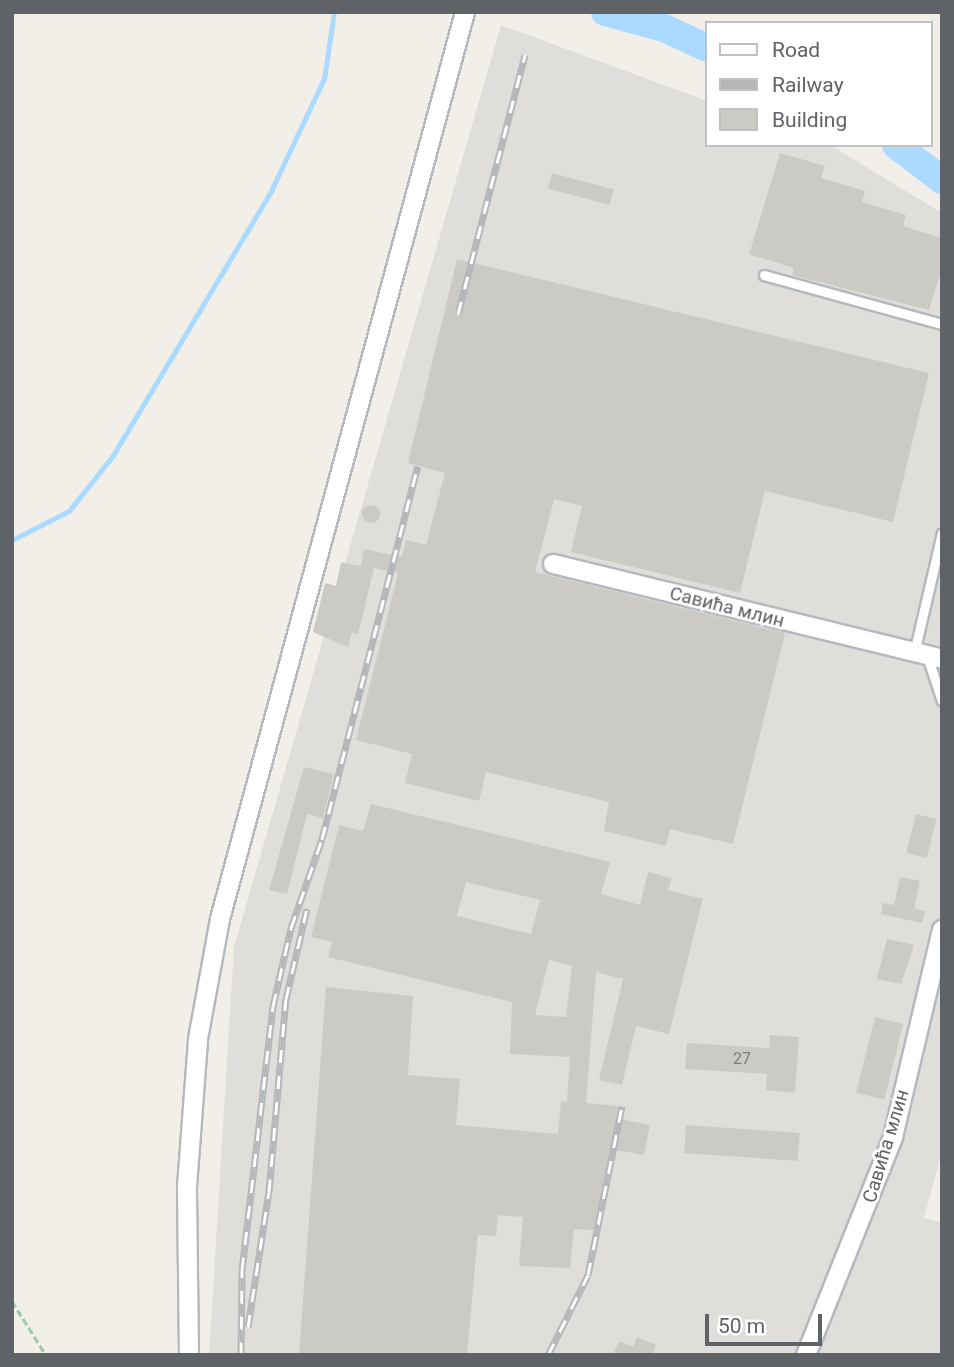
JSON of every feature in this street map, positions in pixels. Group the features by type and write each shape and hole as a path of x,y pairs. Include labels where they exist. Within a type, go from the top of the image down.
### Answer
{"street":[{"path":"189,1355 188,1174 198,1039 220,919 465,12"},
{"name":"Савића млин","path":"553,564 928,656"},
{"name":"Савића млин","path":"806,1355 893,1137 942,930"}],"lane":[{"path":"764,275 942,324"},
{"path":"942,533 928,656 942,701"}],"path":[{"path":"12,1301 46,1355"}],"shaded area":[{"path":"501,25 706,101 706,147 833,147 942,213 942,1152 924,1218 942,1223 942,1355 209,1355 234,947"}],"building":[{"path":"780,153 825,166 821,178 865,191 862,202 906,215 903,226 942,238 942,267 929,310 792,275 794,268 749,254"},
{"path":"552,173 614,190 610,205 548,188"},
{"path":"457,259 929,373 893,522 765,491 740,593 571,552 582,506 554,499 535,572 785,633 733,844 670,829 666,846 604,831 609,802 486,772 479,801 405,783 412,754 356,740 398,573 374,568 358,634 352,633 348,647 313,632 325,583 336,586 341,562 361,566 364,549 402,557 406,540 426,545 445,473 408,463"},
{"path":"371,505 379,510 380,514 375,522 371,523 363,518 362,514 367,506"},
{"path":"304,767 334,774 323,818 307,814 287,894 269,890"},
{"path":"371,804 610,862 601,894 640,905 648,872 672,878 668,890 703,899 669,1034 636,1026 622,1085 599,1080 623,979 596,972 586,1103 618,1106 616,1118 650,1125 644,1155 610,1149 595,1230 574,1229 570,1268 519,1266 523,1217 498,1215 496,1236 478,1235 467,1355 299,1355 326,987 413,996 408,1075 460,1079 456,1125 558,1134 561,1101 567,1102 570,1057 510,1054 512,1002 328,957 332,942 311,937 339,825 363,831","holes":["466,882 540,900 531,934 457,916","549,960 572,966 566,1017 535,1015"]},
{"path":"916,814 936,819 927,858 906,853"},
{"path":"900,877 920,881 914,909 925,911 922,923 881,914 883,903 894,905"},
{"path":"887,939 914,945 901,984 877,979"},
{"path":"875,1017 903,1024 884,1100 856,1093"},
{"path":"770,1035 799,1037 795,1093 766,1090 767,1074 685,1069 687,1043 769,1048"},
{"path":"686,1125 800,1133 798,1161 684,1153"},
{"path":"637,1337 656,1345 652,1355 613,1355 619,1341 633,1347"}],"waterway":[{"path":"12,540 69,511 112,457 271,191 324,79 334,12"},
{"path":"605,12 664,28 706,48"},
{"path":"899,147 942,180"}],"railway":[{"path":"458,314 525,54"},
{"path":"241,1355 242,1270 273,1006 291,928 322,839 418,466"},
{"path":"248,1327 269,1192 286,999 307,908"},
{"path":"548,1355 588,1275 622,1106"}]}
